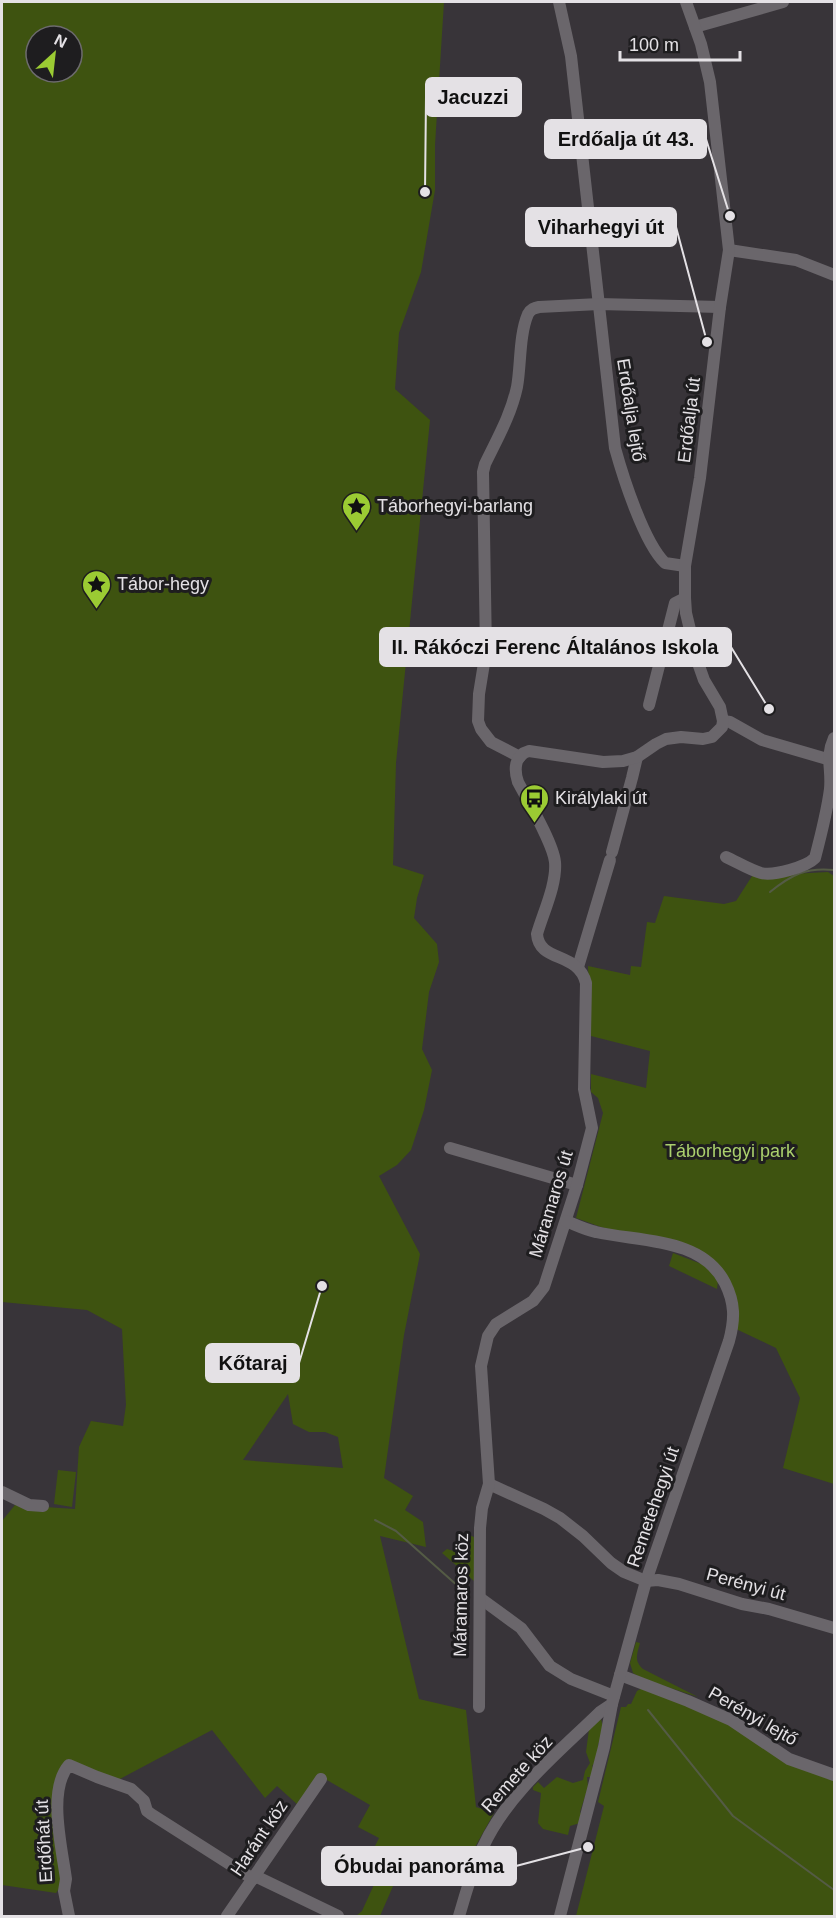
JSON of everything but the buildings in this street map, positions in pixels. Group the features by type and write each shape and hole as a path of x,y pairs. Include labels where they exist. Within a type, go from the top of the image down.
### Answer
{"street":[{"path":"559,2 570,53 599,304"},
{"name":"Erdőalja út","path":"686,2 696,27 710,82 729,250 700,478 685,566 685,598 686,613 698,663 704,680 723,714 723,721"},
{"path":"696,27 783,2"},
{"path":"729,250 777,255 834,275"},
{"path":"582,305 593,297 597,283"},
{"path":"520,757 491,742 478,721 479,694 486,651 483,472 510,412 517,388 529,313 534,308 599,304 720,307"},
{"name":"Erdőalja lejtő","path":"599,304 615,448 623,475 657,556 665,563 685,566"},
{"path":"649,705 675,603 685,598"},
{"path":"637,756 633,778 578,967 545,951 538,940 537,934 552,883 555,863 550,844 515,773 516,765 524,752 535,751 614,763 637,756 666,739 712,737 722,727 723,721 730,722 762,740 832,761"},
{"path":"726,857 760,873 795,868 815,858 826,817 832,761 829,750 834,738"},
{"name":"Máramaros út","path":"489,1484 481,1366 488,1336 496,1324 533,1301 544,1287 583,1168 592,1128 584,1089 586,982 584,974 578,967"},
{"path":"450,1148 577,1185"},
{"name":"Remetehegyi út","path":"561,1917 604,1748 613,1700 646,1581 729,1341 734,1314 731,1294 717,1270 696,1254 675,1246 594,1232 566,1221"},
{"path":"489,1484 560,1518 611,1563 624,1572 646,1581"},
{"name":"Máramaros köz","path":"479,1707 480,1528 482,1508 489,1484"},
{"path":"2,1492 29,1505 43,1506"},
{"name":"Perényi út","path":"646,1581 658,1580 679,1584 742,1604 769,1609 834,1628"},
{"path":"480,1598 521,1628 550,1666 613,1700"},
{"name":"Perényi lejtő","path":"620,1675 731,1720 789,1759 834,1775"},
{"name":"Remete köz","path":"459,1917 483,1847 507,1808 530,1781 613,1700"},
{"name":"Erdőhát út","path":"69,1917 64,1891 66,1879 57,1798 64,1770 69,1765 131,1789 144,1801 147,1811 151,1814 254,1877"},
{"name":"Haránt köz","path":"227,1917 321,1779"},
{"path":"254,1877 338,1916"}],"green space":[{"path":"2,2 444,2 435,145 435,190 421,272 399,333 395,389 430,420 396,763 393,865 424,875 414,918 437,944 439,962 429,992 422,1049 432,1070 424,1110 411,1150 397,1165 379,1176 420,1254 404,1335 384,1478 413,1496 405,1510 423,1522 426,1547 380,1536 419,1699 466,1710 476,1807 494,1813 466,1863 454,1858 442,1881 397,1877 380,1916 356,1916 362,1911 382,1867 381,1858 373,1850 379,1838 358,1827 370,1805 320,1776 298,1805 277,1786 265,1798 212,1730 118,1780 69,1765 57,1798 66,1879 56,1893 2,1885 2,1521 15,1505 75,1509 79,1447 91,1421 123,1426 126,1405 122,1329 87,1310 2,1302","holes":["288,1394 293,1424 309,1432 325,1432 338,1437 343,1468 243,1460"]},
{"name":"Táborhegyi park","path":"828,872 834,876 834,1484 783,1468 800,1398 776,1348 736,1329 738,1307 736,1297 729,1279 716,1263 708,1256 576,1218 603,1113 598,1098 591,1092 591,1074 646,1088 650,1051 591,1036 588,966 630,975 631,966 641,967 647,922 655,923 664,896 724,904 736,901 754,873 773,875"},
{"path":"673,1253 704,1265 718,1280 717,1289 669,1266"},
{"path":"58,1470 76,1472 72,1507 54,1504"},
{"path":"469,1535 474,1537 474,1581 442,1553 447,1549 463,1554"},
{"path":"636,1642 640,1643 637,1660 643,1669 698,1697 643,1679 633,1673 630,1663"},
{"path":"644,1687 710,1715 834,1779 834,1916 576,1916 604,1806 598,1802 621,1707 631,1704 637,1691"},
{"path":"601,1719 602,1735 598,1744 597,1758 592,1766 594,1769 592,1777 587,1777 588,1787 580,1812 582,1815 580,1823 570,1826 568,1835 543,1829 538,1823 541,1793 533,1790 533,1787 538,1782 544,1788 557,1777 573,1783 583,1780 590,1763 586,1752 589,1729"}],"waterway":[{"path":"770,892 799,873 824,869 834,870"},
{"path":"375,1520 396,1531 468,1595"},
{"path":"648,1710 733,1816 834,1890"}],"place":[{"name":"Jacuzzi","path":"425,192"},
{"name":"Erdőalja út 43.","path":"730,216"},
{"name":"Viharhegyi út","path":"707,342"},
{"name":"Táborhegyi-barlang","path":"356,532"},
{"name":"Tábor-hegy","path":"96,610"},
{"name":"II. Rákóczi Ferenc Általános Iskola","path":"769,709"},
{"name":"Királylaki út","path":"534,824"},
{"name":"Kőtaraj","path":"322,1286"},
{"name":"Óbudai panoráma","path":"588,1847"}]}
